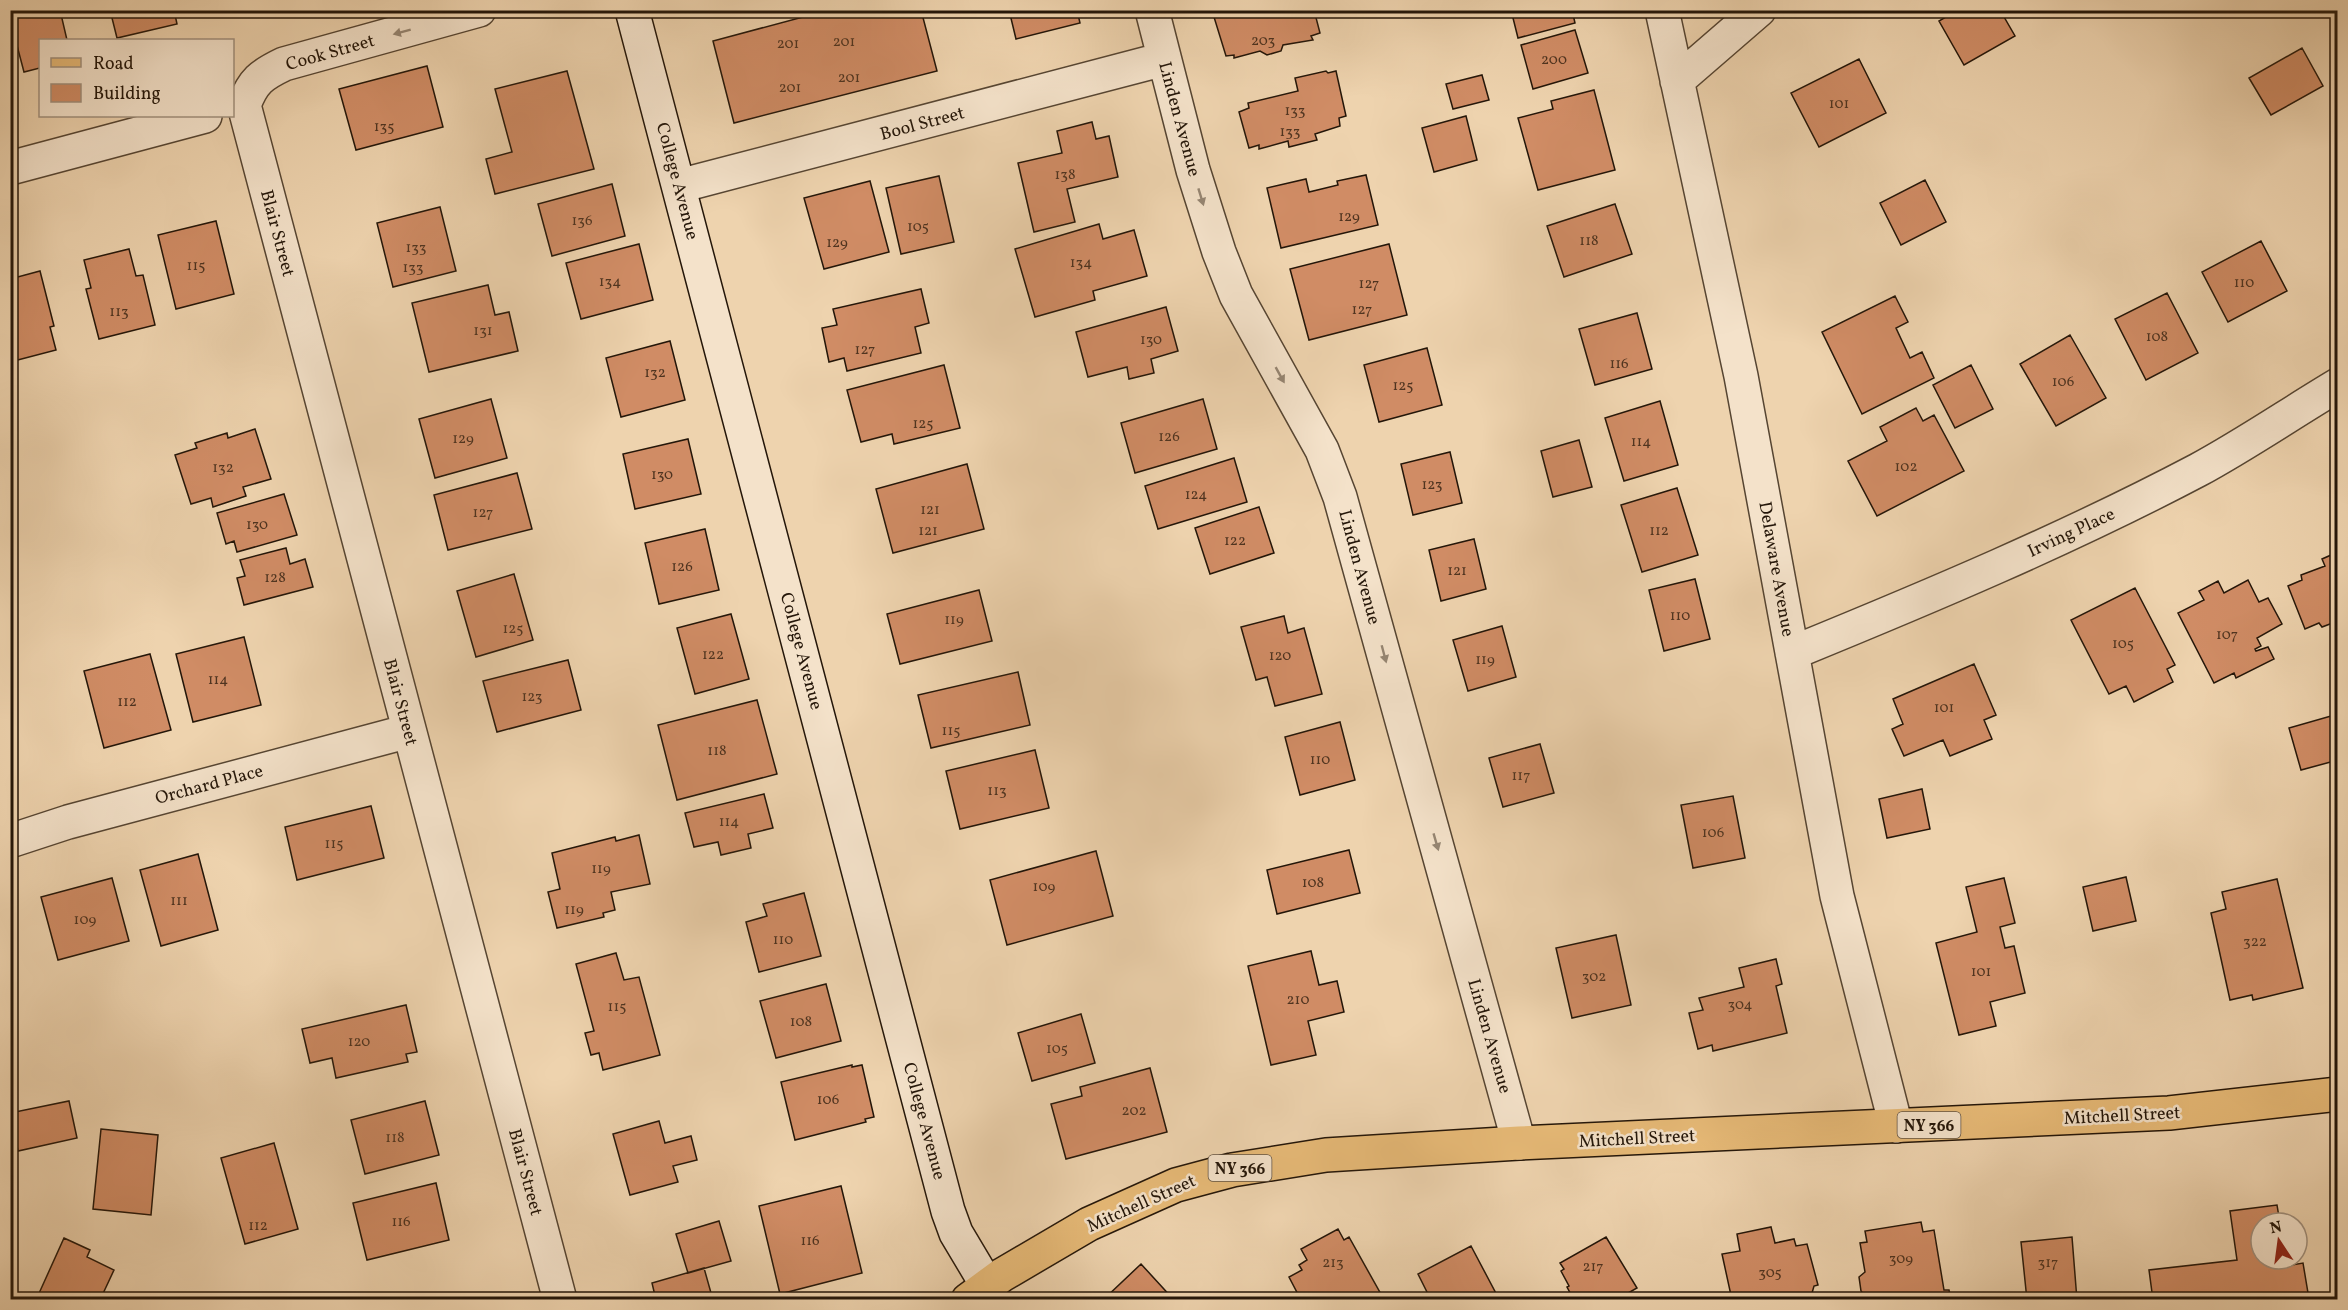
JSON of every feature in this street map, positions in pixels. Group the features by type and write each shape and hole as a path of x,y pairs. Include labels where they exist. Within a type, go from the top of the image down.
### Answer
{"main road":[{"name":"Mitchell Street","path":"984,1295 1089,1224 1132,1203 1204,1176 1326,1155 1519,1143 2169,1113 2337,1094"}],"street":[{"name":"Cook Street","path":"238,107 250,88 264,74 284,64 479,10"},
{"name":"College Avenue","path":"633,10 948,1211 984,1295"},
{"name":"Linden Avenue","path":"1152,10 1193,170 1219,252 1236,295 1322,450 1340,497 1519,1143"},
{"name":"Delaware Avenue","path":"1662,10 1741,376 1837,896 1896,1126"},
{"path":"1677,81 1759,10"},
{"name":"Bool Street","path":"679,186 1164,59"},
{"name":"Blair Street","path":"238,107 409,731 560,1299"},
{"path":"10,168 201,117"},
{"name":"Irving Place","path":"1792,653 1892,612 2092,524 2200,469 2337,385"},
{"name":"Orchard Place","path":"10,841 68,822 409,731"}],"building":[{"path":"10,10 60,10 67,39 39,39 39,68 24,72 10,19"},
{"path":"110,10 174,10 177,24 117,38"},
{"path":"829,10 921,10 937,71 734,123 713,41"},
{"path":"1009,10 1077,10 1080,23 1016,39"},
{"path":"1227,10 1314,10 1320,33 1311,36 1313,40 1283,45 1281,51 1267,55 1260,51 1234,58 1234,55 1226,56 1214,17 1225,14"},
{"path":"1511,10 1572,10 1575,23 1518,38"},
{"path":"1943,10 2000,10 2015,36 1964,65 1939,21 1946,17"},
{"path":"1575,30 1588,73 1533,89 1521,45"},
{"path":"2302,48 2323,86 2271,115 2249,78"},
{"path":"1859,59 1886,113 1819,147 1791,93"},
{"path":"427,66 443,127 356,150 339,89"},
{"path":"567,71 594,169 495,194 486,159 512,152 495,89"},
{"path":"1326,71 1328,73 1336,71 1346,116 1339,118 1340,126 1315,134 1317,140 1289,147 1288,141 1259,149 1259,145 1249,148 1239,112 1249,108 1248,103 1298,91 1295,78"},
{"path":"1482,75 1489,100 1453,109 1446,84"},
{"path":"1594,90 1615,170 1538,190 1518,118 1553,109 1551,101"},
{"path":"1466,116 1477,160 1434,172 1422,128"},
{"path":"1092,122 1096,139 1109,136 1118,177 1067,189 1075,222 1034,232 1018,163 1062,153 1057,131"},
{"path":"1366,175 1378,225 1281,248 1267,188 1306,179 1309,192 1338,185 1337,181"},
{"path":"939,176 954,242 901,254 886,188"},
{"path":"1925,180 1946,222 1901,245 1880,203"},
{"path":"870,181 889,252 824,269 804,198"},
{"path":"612,184 625,236 552,256 538,204"},
{"path":"1615,204 1632,254 1564,277 1547,226"},
{"path":"440,207 456,271 393,287 377,223"},
{"path":"216,221 234,294 176,309 158,235"},
{"path":"1099,224 1103,239 1134,230 1147,276 1093,291 1095,300 1035,317 1015,249"},
{"path":"2261,241 2287,291 2228,322 2202,272"},
{"path":"639,244 653,300 581,319 566,263"},
{"path":"1389,244 1407,315 1309,340 1290,269"},
{"path":"129,249 136,276 143,275 155,325 99,339 86,289 91,288 84,260"},
{"path":"40,271 54,326 50,327 56,350 10,362 10,279"},
{"path":"488,285 495,315 509,312 518,351 429,372 412,303"},
{"path":"921,289 929,323 915,327 921,353 847,371 844,358 829,362 822,328 837,325 833,309"},
{"path":"2167,293 2198,353 2146,380 2115,319"},
{"path":"1895,296 1908,322 1896,328 1910,358 1922,352 1934,378 1862,414 1822,332"},
{"path":"1166,307 1178,351 1151,359 1154,373 1129,379 1127,367 1088,377 1076,332"},
{"path":"1637,313 1652,369 1595,385 1579,329"},
{"path":"2070,335 2106,398 2056,426 2020,364"},
{"path":"670,341 685,400 621,417 606,358"},
{"path":"1427,348 1442,405 1379,422 1364,365"},
{"path":"944,365 960,428 894,444 892,434 861,442 847,390"},
{"path":"1971,365 1993,409 1955,428 1933,385"},
{"path":"491,399 507,458 435,478 419,419"},
{"path":"1203,399 1217,449 1135,473 1121,423"},
{"path":"1660,401 1678,465 1624,481 1605,418"},
{"path":"1916,408 1923,421 1934,415 1964,471 1877,516 1848,461 1887,441 1880,427"},
{"path":"255,429 271,479 243,487 246,496 213,507 211,498 191,504 175,455 197,448 195,443 227,433 228,438"},
{"path":"688,439 701,494 635,509 623,454"},
{"path":"1579,440 1592,487 1553,497 1541,451"},
{"path":"1450,452 1462,503 1413,515 1401,464"},
{"path":"1234,458 1247,502 1158,529 1145,486"},
{"path":"967,464 984,529 893,553 876,489"},
{"path":"517,473 532,529 448,550 434,495"},
{"path":"1677,488 1698,555 1642,572 1621,505"},
{"path":"284,494 297,535 237,552 234,541 226,544 217,513"},
{"path":"1259,507 1274,553 1210,574 1195,528"},
{"path":"705,529 719,590 659,604 645,543"},
{"path":"1474,539 1486,589 1441,601 1429,550"},
{"path":"286,548 290,564 305,559 313,587 244,605 237,578 245,576 240,560"},
{"path":"2338,552 2338,621 2322,627 2319,623 2305,629 2288,586 2302,580 2301,575 2325,566 2322,559"},
{"path":"514,574 533,640 476,657 457,591"},
{"path":"1695,579 1710,639 1664,651 1649,590"},
{"path":"2248,580 2259,602 2268,598 2282,624 2257,638 2261,646 2255,649 2256,651 2268,647 2274,659 2236,678 2234,673 2214,683 2178,613 2204,600 2199,591 2218,581 2224,593"},
{"path":"2135,588 2175,665 2167,669 2173,682 2134,702 2126,686 2109,694 2071,620"},
{"path":"979,590 992,641 900,664 887,614"},
{"path":"731,614 749,679 695,694 677,628"},
{"path":"1284,616 1288,633 1304,628 1322,694 1275,706 1267,677 1256,680 1241,627"},
{"path":"1502,626 1516,677 1468,691 1453,640"},
{"path":"244,637 261,705 193,722 176,654"},
{"path":"150,654 171,730 104,748 84,671"},
{"path":"568,660 581,710 497,732 483,681"},
{"path":"1974,664 1996,715 1984,720 1992,739 1950,756 1943,740 1904,756 1892,729 1903,724 1893,699"},
{"path":"1018,672 1030,725 931,748 918,695"},
{"path":"757,700 777,774 677,800 658,725"},
{"path":"2338,714 2338,760 2301,770 2289,728"},
{"path":"1340,722 1355,780 1300,795 1285,737"},
{"path":"1540,744 1554,793 1503,807 1489,758"},
{"path":"1035,750 1049,808 960,829 946,771"},
{"path":"1922,789 1930,829 1887,838 1879,799"},
{"path":"764,794 773,828 748,834 751,848 721,855 718,842 694,847 685,813"},
{"path":"1733,796 1745,858 1693,868 1681,805"},
{"path":"371,806 384,858 297,880 285,827"},
{"path":"639,835 650,884 611,892 615,910 603,913 604,917 557,928 548,892 560,889 552,853 615,837 616,841"},
{"path":"1349,850 1360,893 1277,914 1267,870"},
{"path":"1096,851 1113,916 1007,945 990,880"},
{"path":"198,854 218,930 161,946 140,870"},
{"path":"2126,877 2136,921 2093,931 2083,887"},
{"path":"112,878 129,941 58,960 41,897"},
{"path":"2004,878 2015,923 2000,927 2005,948 2014,946 2025,993 1990,1002 1996,1026 1959,1035 1936,943 1977,932 1966,887"},
{"path":"2277,879 2303,988 2253,1000 2252,995 2230,1000 2211,913 2226,909 2222,892"},
{"path":"804,893 821,956 759,972 746,922 767,916 763,904"},
{"path":"1616,935 1631,1005 1572,1018 1556,948"},
{"path":"1311,951 1319,985 1337,981 1344,1012 1308,1021 1316,1055 1271,1065 1248,966"},
{"path":"616,953 624,980 639,977 660,1055 603,1070 599,1053 591,1055 585,1033 594,1031 576,964"},
{"path":"1776,959 1782,984 1776,986 1787,1033 1713,1051 1712,1045 1698,1049 1689,1013 1703,1010 1699,998 1744,987 1739,968"},
{"path":"826,984 841,1041 776,1058 760,1001"},
{"path":"406,1005 417,1052 406,1054 408,1062 336,1078 332,1058 310,1063 302,1029"},
{"path":"1081,1014 1095,1063 1032,1081 1018,1033"},
{"path":"852,1065 852,1067 862,1065 874,1117 865,1119 866,1122 795,1140 781,1082"},
{"path":"1150,1068 1167,1132 1066,1159 1051,1104 1082,1096 1080,1087"},
{"path":"69,1101 77,1138 18,1151 10,1113"},
{"path":"425,1101 439,1155 365,1174 351,1120"},
{"path":"659,1121 665,1143 691,1136 697,1160 673,1166 678,1182 630,1195 613,1134"},
{"path":"101,1129 158,1135 151,1215 93,1209"},
{"path":"274,1143 298,1229 245,1244 221,1158"},
{"path":"436,1183 449,1240 367,1260 353,1203"},
{"path":"841,1186 862,1273 780,1294 759,1206"},
{"path":"2277,1205 2278,1211 2249,1211 2249,1271 2304,1271 2308,1293 2266,1300 2153,1300 2149,1270 2237,1260 2230,1211"},
{"path":"719,1221 731,1261 688,1273 676,1234"},
{"path":"1921,1222 1923,1232 1934,1230 1944,1290 1949,1290 1951,1300 1868,1300 1861,1291 1859,1277 1865,1272 1860,1243 1867,1242 1865,1231"},
{"path":"1771,1227 1775,1243 1794,1239 1796,1246 1807,1244 1818,1285 1814,1286 1812,1293 1806,1294 1807,1300 1732,1300 1722,1254 1740,1251 1737,1234"},
{"path":"1338,1229 1344,1240 1349,1237 1382,1296 1378,1298 1379,1300 1301,1300 1289,1277 1302,1270 1299,1265 1307,1260 1301,1249"},
{"path":"1606,1237 1637,1288 1628,1293 1632,1300 1574,1300 1567,1287 1569,1286 1561,1271 1564,1269 1560,1263"},
{"path":"2072,1237 2077,1300 2027,1300 2021,1242"},
{"path":"64,1238 90,1250 87,1257 114,1270 100,1300 36,1300"},
{"path":"1471,1246 1499,1299 1431,1300 1418,1274"},
{"path":"1141,1264 1174,1300 1103,1300"},
{"path":"704,1268 713,1300 656,1300 652,1283"}]}
